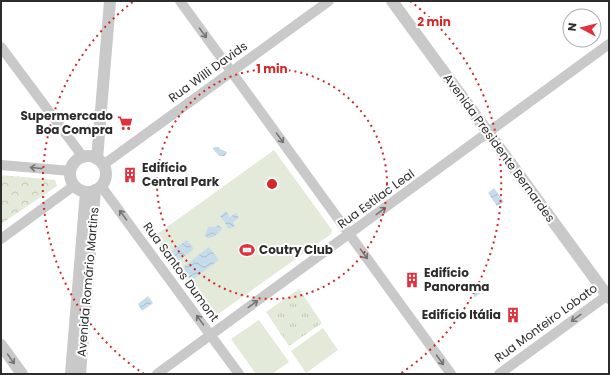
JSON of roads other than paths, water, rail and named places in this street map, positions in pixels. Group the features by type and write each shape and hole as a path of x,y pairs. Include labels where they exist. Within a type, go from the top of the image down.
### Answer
{"street":[{"path":"93,160 102,1"},
{"path":"93,160 110,1"},
{"path":"180,1 451,374"},
{"name":"Rua Willi Davids","path":"93,160 232,71 329,1"},
{"name":"Avenida Presidente Bernardes","path":"392,1 491,130"},
{"name":"Avenida Presidente Bernardes","path":"402,1 491,130 609,293"},
{"name":"Rua Estilac Leal","path":"157,374 609,44"},
{"path":"1,47 106,176 94,189 75,186 1,239"},
{"path":"75,186 71,176 71,170 75,162 93,160"},
{"path":"1,165 71,170"},
{"name":"Avenida Romário Martins","path":"71,374 79,321 94,189"},
{"name":"Rua Santos Dumont","path":"94,189 210,335 239,374"},
{"name":"Rua Monteiro Lobato","path":"499,374 609,293"},
{"name":"Avenida Romário Martins","path":"79,321 80,374"},
{"path":"1,344 22,374"}],"water":[{"path":"214,147 219,147 227,152 225,156 219,156 213,149"},
{"path":"494,188 504,202 497,206 488,193"},
{"path":"226,211 230,217 236,213 239,218 233,222 235,226 229,229 220,216"},
{"path":"218,225 222,228 220,232 214,237 207,238 205,235 208,227 215,227"},
{"path":"187,240 194,249 178,261 171,251"},
{"path":"209,247 219,260 191,281 182,268"},
{"path":"474,282 482,292 475,297 467,287"},
{"path":"148,296 153,303 142,311 138,304"}],"place":[{"name":"Supermercado Boa Compra","path":"125,123"},
{"name":"Edifício Central Park","path":"130,175"},
{"name":"Coutry Club","path":"247,250"},
{"name":"Edifício Panorama","path":"412,280"},
{"name":"Edifício Itália","path":"513,315"}]}
